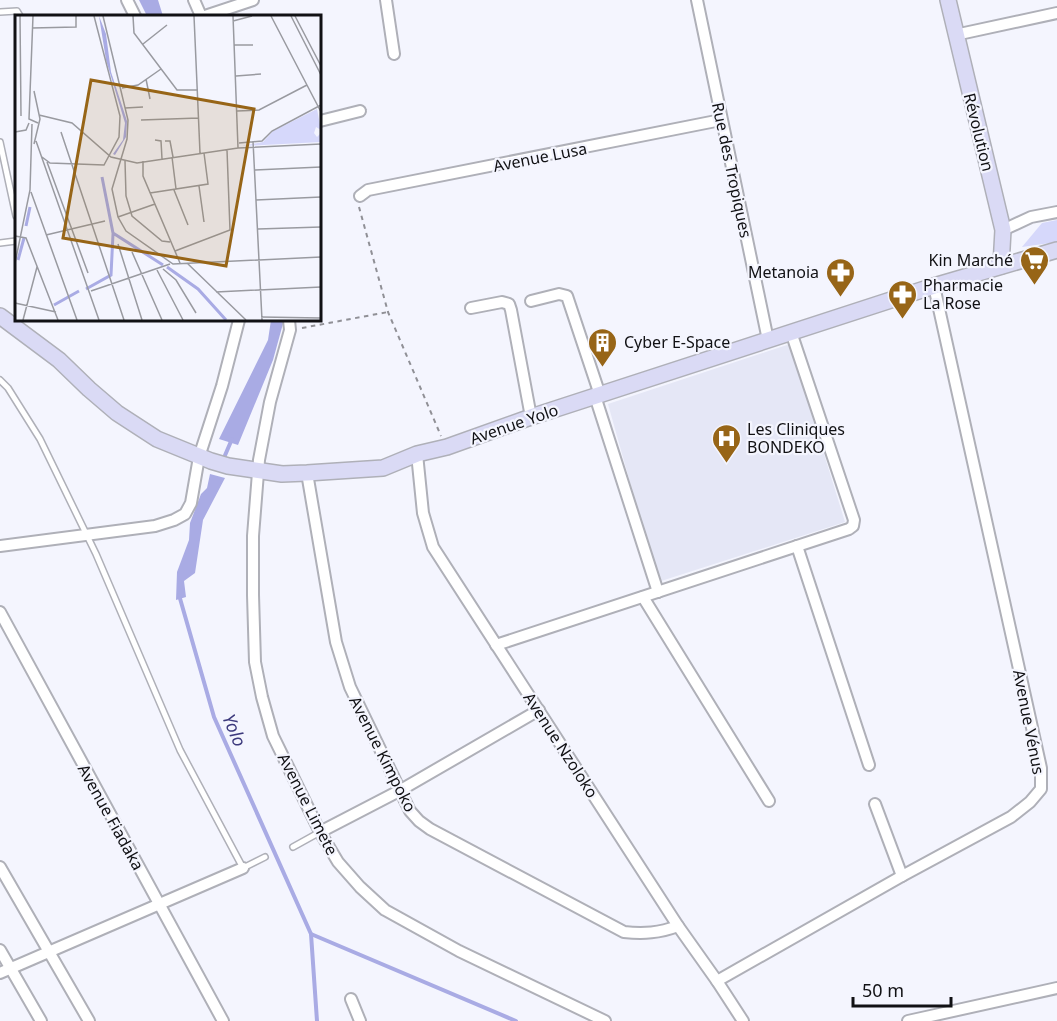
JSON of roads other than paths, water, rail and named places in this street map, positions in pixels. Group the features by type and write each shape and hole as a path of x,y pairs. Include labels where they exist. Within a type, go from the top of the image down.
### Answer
{"street":[{"path":"127,0 134,15"},
{"path":"194,0 202,15"},
{"path":"206,15 253,0"},
{"path":"386,0 393,54"},
{"name":"Rue des Tropiques","path":"697,0 768,340"},
{"name":"Révolution","path":"948,0 1003,230 1002,266"},
{"path":"955,35 1057,13"},
{"path":"321,121 360,111"},
{"name":"Avenue Lusa","path":"360,196 368,190 721,120"},
{"path":"1003,230 1031,217 1057,212"},
{"name":"Avenue Yolo","path":"0,316 59,360 88,389 117,412 158,439 228,466 258,472 307,473 383,468 417,454 447,447 531,417 791,332 934,286 1057,250"},
{"name":"Avenue Vénus","path":"717,981 1011,817 1030,802 1041,789 1041,768 934,286"},
{"path":"531,301 559,294 567,296 658,592"},
{"path":"471,308 502,302 509,304 531,417"},
{"path":"0,546 155,526 185,514 191,503 205,459 239,321"},
{"name":"Avenue Limete","path":"290,325 270,402 258,472 253,536 255,662 273,736 320,832 338,862 360,888 385,910 459,951 605,1021"},
{"path":"496,645 853,526 854,520 791,332"},
{"name":"Avenue Nzoloko","path":"417,454 423,513 433,547 678,926 743,1021"},
{"name":"Avenue Kimpoko","path":"307,473 336,642 350,687 410,811 430,829 624,932 644,934 663,932 678,926"},
{"path":"797,546 869,765"},
{"path":"643,597 769,801"},
{"name":"Avenue Fiadaka","path":"0,612 223,1021"},
{"path":"320,832 539,710"},
{"path":"876,804 902,876"},
{"path":"0,867 89,1021"},
{"path":"5,971 243,868"},
{"path":"0,950 5,971 41,1021"},
{"path":"908,1021 1057,988"},
{"path":"351,999 360,1021"}],"lane":[{"path":"0,12 13,9 19,15"},
{"path":"0,142 15,211"},
{"path":"0,243 15,241"},
{"path":"0,380 8,388 40,439 101,565 180,750 243,868 265,857"},
{"path":"292,848 320,832"}],"water":[{"path":"139,0 158,0 163,15 146,15"},
{"path":"271,321 284,321 273,360 238,445 219,439 268,340"},
{"path":"210,474 225,478 203,520 195,573 184,581 186,597 176,600 177,572 189,540 190,523 201,494 207,488"}],"waterway":[{"name":"Yolo","path":"223,460 232,439"},
{"name":"Yolo","path":"179,595 214,717 311,934 516,1021"},
{"path":"311,934 317,1021"}],"place":[{"name":"Kin Marché","path":"1034,286"},
{"name":"Metanoia","path":"840,298"},
{"name":"Pharmacie La Rose","path":"902,320"},
{"name":"Cyber E-Space","path":"603,368"},
{"name":"Les Cliniques BONDEKO","path":"726,464"}]}
